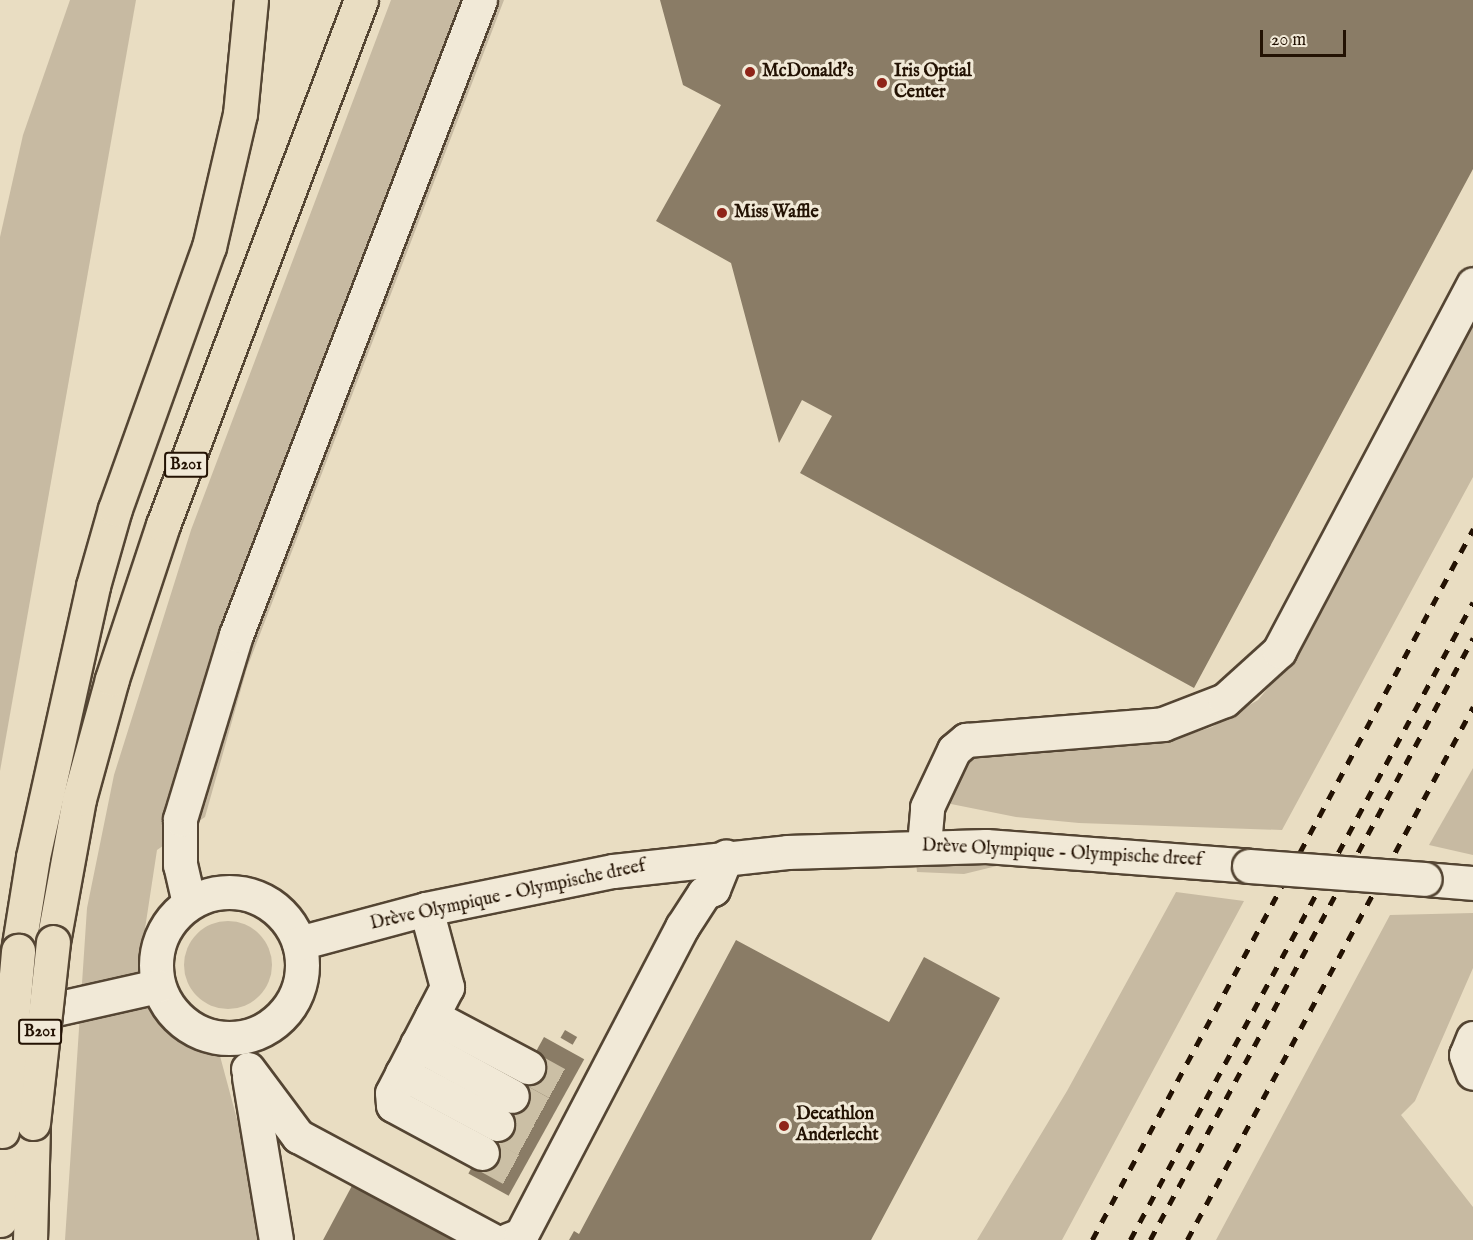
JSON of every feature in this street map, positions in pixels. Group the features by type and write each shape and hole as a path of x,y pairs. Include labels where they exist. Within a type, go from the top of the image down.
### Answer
{"highway":[{"name":"B201","path":"30,1240 17,1127 18,951 33,857 93,586 115,509 209,247 240,114 251,0"},
{"name":"B201","path":"0,1220 80,800 112,679 163,525 361,0"}],"street":[{"path":"189,903 180,865 180,819 236,635 480,0"},
{"path":"924,845 927,807 954,750 966,740 1163,724 1225,700 1279,651 1473,284"},
{"name":"Drève Olympique - Olympische dreef","path":"299,942 426,909 613,872 726,858 924,845 1473,883"},
{"path":"508,1240 521,1235 534,1181 579,1096 704,893 713,889 726,858"},
{"path":"231,891 252,895 281,914 299,942 302,968 297,992 283,1014 263,1030 239,1038 214,1036 189,1027 170,1009 158,986 156,960 162,935 189,903 231,891"},
{"path":"426,909 447,987 392,1093 393,1105 482,1153"},
{"path":"0,1021 158,986"},
{"path":"432,1016 528,1067"},
{"path":"239,1038 248,1069 276,1240"},
{"path":"1473,1038 1466,1055 1473,1073"},
{"path":"417,1044 512,1096"},
{"path":"248,1069 298,1136 492,1240"},
{"path":"402,1073 497,1124"}],"shaded area":[{"path":"70,0 136,0 0,771 0,237 23,135"},
{"path":"391,0 504,0 247,668 205,817 157,850 141,955 151,1002 170,1030 220,1056 245,1149 261,1240 65,1240 87,908 114,775 191,530"},
{"path":"1473,326 1473,477 1282,830 1079,823 1016,817 951,804 949,795 962,770 978,755 1007,749 1184,736 1212,727 1258,700 1297,653"},
{"path":"1473,768 1473,855 1429,845"},
{"path":"916,862 1004,862 1005,864 964,874 917,872"},
{"path":"1176,892 1244,901 1062,1240 977,1240 1067,1091"},
{"path":"1473,913 1473,968 1415,1101 1401,1115 1473,1207 1473,1240 1216,1240 1390,915"},
{"path":"228,921 245,924 259,934 269,948 272,965 269,982 259,996 245,1006 228,1009 211,1006 197,996 187,982 184,965 187,948 197,934 211,924"}],"building":[{"path":"660,0 1473,0 1473,169 1194,688 800,473 832,416 802,400 779,443 731,263 656,221 721,105 683,85"},
{"name":"Decathlon Anderlecht","path":"736,940 889,1022 924,957 1000,998 871,1240 569,1240 574,1231 579,1234"},
{"path":"565,1030 577,1037 573,1045 560,1038"},
{"path":"544,1037 584,1059 509,1196 468,1173"},
{"path":"354,1182 463,1240 323,1240"}],"tunnel":[{"path":"528,1067 568,1089"},
{"path":"512,1096 552,1118"},
{"path":"497,1124 537,1146"},
{"path":"482,1153 522,1175"}],"railway":[{"path":"1092,1240 1473,529"},
{"path":"1130,1240 1473,602"},
{"path":"1150,1240 1473,638"},
{"path":"1187,1240 1473,707"}],"place":[{"name":"McDonald's","path":"750,72"},
{"name":"Iris Optial Center","path":"882,83"},
{"name":"Miss Waffle","path":"722,213"},
{"name":"Decathlon Anderlecht","path":"784,1126"}]}
